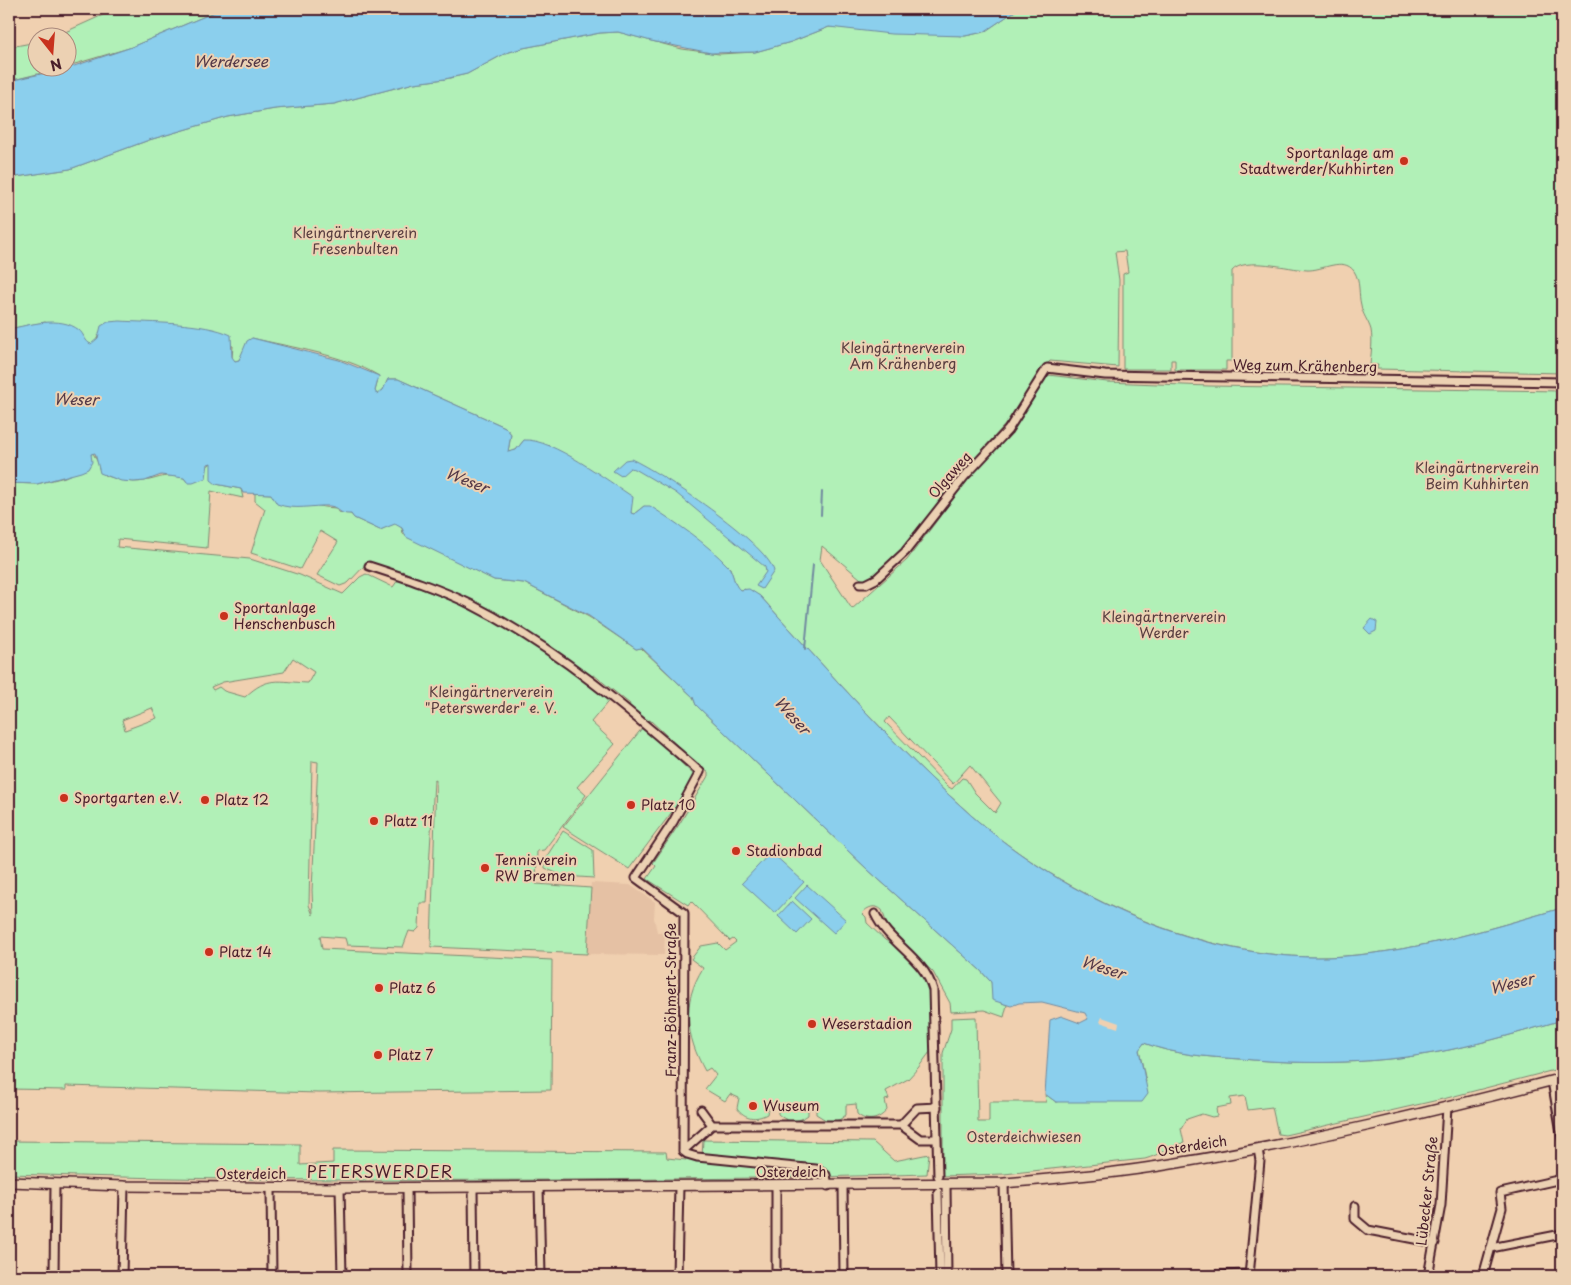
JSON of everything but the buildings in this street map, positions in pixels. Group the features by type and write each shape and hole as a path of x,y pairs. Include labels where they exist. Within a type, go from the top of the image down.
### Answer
{"main road":[{"name":"Osterdeich","path":"9,1182 271,1188 828,1186 1004,1183 1100,1174 1258,1149 1447,1108 1562,1078"}],"street":[{"name":"Weg zum Krähenberg","path":"1047,368 1105,375 1562,382"},
{"name":"Olgaweg","path":"860,584 866,584 876,579 905,552 964,477 1008,430 1047,368"},
{"name":"Franz-Böhmert-Straße","path":"369,566 472,605 519,632 573,667 639,718 700,772 673,822 636,878 684,913 683,1151"},
{"path":"875,914 882,928 922,967 930,982 934,1015 938,1176"},
{"path":"1552,1081 1562,1138"},
{"path":"901,1125 917,1108 937,1107"},
{"name":"Lübecker Straße","path":"1428,1276 1441,1205 1447,1108"},
{"path":"701,1110 712,1125"},
{"path":"828,1186 826,1175 816,1169 697,1156 683,1151 712,1125 901,1125 920,1139 937,1139"},
{"path":"1189,1276 1249,1275 1260,1161 1258,1149"},
{"path":"1483,1276 1502,1208 1500,1193 1562,1179"},
{"path":"1004,1183 1006,1276"},
{"path":"54,1276 55,1184"},
{"path":"946,1184 947,1276"},
{"path":"843,1185 844,1276"},
{"path":"122,1276 124,1186"},
{"path":"677,1276 679,1186"},
{"path":"776,1186 776,1276"},
{"path":"539,1187 541,1276"},
{"path":"271,1188 272,1276"},
{"path":"340,1188 342,1276"},
{"path":"407,1188 408,1276"},
{"path":"472,1188 474,1276"},
{"path":"938,1192 940,1276"},
{"path":"1355,1206 1354,1219 1368,1230 1435,1242"},
{"path":"1491,1248 1562,1234"}],"shaded area":[{"path":"591,883 630,885 655,902 654,918 657,932 665,933 664,955 587,954"}],"green space":[{"path":"116,9 222,9 129,48 78,63 78,28 74,28"},
{"path":"1018,9 1562,9 1562,373 1377,369 1378,365 1370,365 1371,330 1360,301 1356,275 1349,267 1338,264 1307,270 1268,264 1247,264 1232,271 1232,361 1226,361 1226,370 1175,370 1175,360 1171,360 1171,369 1123,369 1123,274 1128,272 1125,251 1115,252 1119,280 1118,367 1050,361 1037,376 1011,418 965,469 886,568 866,580 861,579 822,546 820,560 852,609 907,560 966,482 1011,432 1048,375 1107,382 1209,386 1562,391 1562,908 1446,940 1388,951 1328,957 1281,955 1233,948 1185,935 1138,918 1093,897 1050,873 1009,846 972,816 889,737 760,596 744,589 740,590 736,586 730,568 644,506 634,514 631,513 630,509 524,440 516,450 508,452 511,434 505,427 398,379 388,379 383,390 377,395 375,391 379,376 365,368 317,352 252,338 239,360 235,361 232,358 233,346 99,334 95,343 91,344 87,343 84,336 45,322 9,329 9,178 70,169 149,140 228,117 275,109 334,104 414,83 467,74 506,53 600,33 618,32 682,49 719,54 755,52 791,42 829,27 965,36 984,32","holes":["889,717 953,784 970,765 1001,803 995,813 975,793 966,779 962,778 952,789 947,786 885,722"]},
{"path":"9,44 10,47 28,44 28,76 9,81"},
{"name":"Kleingärtnerverein \"Peterswerder\" e. V.","path":"93,453 104,475 124,481 144,481 163,476 172,476 184,478 188,483 211,463 216,484 241,489 243,498 211,491 207,548 118,539 117,547 250,559 300,575 343,594 360,577 366,574 393,587 398,580 403,581 468,608 512,631 546,652 611,698 591,722 615,744 577,787 586,795 544,850 537,851 536,884 591,888 587,954 431,947 436,780 434,781 427,903 420,903 419,928 415,932 409,931 403,947 347,945 345,938 320,936 322,949 552,960 551,1090 319,1093 66,1086 66,1090 9,1089 9,483 37,484 65,477 89,465 91,454","holes":["293,658 314,672 308,683 274,681 260,685 245,697 224,691 219,687 213,690 211,687 223,682 284,672","152,708 157,718 125,730 122,720","312,761 318,762 312,890 313,915 309,905"]},
{"path":"255,493 272,494 275,497 336,508 338,512 351,514 354,518 380,530 395,523 402,528 403,534 494,580 524,583 589,617 636,649 641,648 693,697 696,705 867,869 980,970 991,982 996,1000 1007,1005 1004,1017 984,1010 951,1012 950,1003 933,972 889,930 882,910 872,907 862,913 866,917 867,923 885,940 911,957 932,989 932,1046 930,1052 908,1079 886,1091 889,1099 885,1100 887,1110 877,1118 865,1119 857,1114 856,1104 846,1105 846,1115 839,1120 829,1122 816,1114 816,1104 808,1104 808,1115 793,1121 785,1119 778,1114 778,1104 769,1104 767,1114 755,1118 740,1112 737,1108 739,1098 730,1094 725,1101 705,1089 716,1075 710,1068 705,1071 690,1032 689,1007 691,994 703,968 691,959 701,946 718,943 725,950 736,942 733,939 730,941 691,901 688,905 647,879 656,866 653,863 680,823 708,776 708,772 696,765 650,720 646,721 629,706 630,704 594,675 592,676 485,608 402,571 401,574 368,562 348,583 340,586 317,575 338,542 320,531 300,569 251,553 265,509 255,501"},
{"name":"Platz 10","path":"643,727 694,775 683,797 629,869 563,827"},
{"path":"563,831 593,850 594,878 563,876 545,868 545,859"},
{"name":"Osterdeichwiesen","path":"976,1017 978,1122 989,1122 989,1102 1046,1102 1045,1094 1056,1102 1146,1082 1139,1049 1144,1043 1180,1053 1216,1057 1293,1062 1371,1061 1449,1050 1562,1020 1562,1068 1447,1098 1285,1135 1278,1134 1272,1107 1248,1110 1245,1096 1230,1098 1231,1105 1216,1108 1217,1116 1212,1117 1202,1114 1187,1119 1181,1129 1184,1143 1145,1159 1004,1174 940,1176 943,1160 943,1053 951,1029 951,1018"},
{"path":"703,1140 873,1142 894,1161 929,1154 927,1174 699,1179 424,1180 217,1179 9,1174 9,1141 300,1144 300,1165 333,1163 333,1150 666,1152 667,1158 686,1160 686,1154 702,1157"}],"water":[{"name":"Werdersee","path":"222,9 1018,9 984,32 965,36 891,34 829,27 791,42 755,52 711,53 651,41 618,32 600,33 506,53 467,74 414,83 334,104 275,109 228,117 149,140 70,169 9,178 9,81 28,77 78,78 78,65 129,48"},
{"name":"Weser","path":"44,322 63,323 79,330 87,342 91,344 98,338 101,326 108,322 192,325 220,331 231,335 232,357 235,361 239,360 247,341 252,338 339,360 379,376 375,391 377,394 383,390 388,379 398,379 505,427 511,434 508,452 516,450 524,440 536,441 580,462 633,497 631,513 634,514 644,506 650,506 691,534 719,557 730,569 740,590 749,589 760,596 889,737 972,816 1009,846 1050,873 1093,898 1138,919 1185,936 1233,948 1280,955 1328,957 1388,951 1446,940 1562,908 1562,1020 1449,1050 1371,1061 1293,1062 1216,1057 1180,1053 1144,1043 1139,1050 1148,1094 1142,1102 1056,1102 1045,1094 1050,1020 1061,1016 1080,1023 1088,1019 1085,1013 1042,1002 1019,1003 1011,1006 992,1000 991,982 980,970 867,869 696,705 693,697 642,648 636,649 589,616 524,583 494,580 406,537 402,528 395,524 380,530 354,518 351,514 344,513 330,506 284,506 277,504 271,494 243,493 241,489 216,484 211,480 211,463 208,464 206,478 193,483 188,483 184,478 161,475 145,481 121,481 100,473 95,453 91,454 92,462 88,469 81,472 37,484 9,483 9,329"},
{"path":"631,459 687,493 733,526 752,543 767,558 774,571 762,589 756,586 766,572 765,567 676,493 635,469 630,468 621,476 613,471 625,460"},
{"path":"1372,619 1377,622 1376,631 1370,634 1364,628"},
{"path":"771,852 804,882 775,913 742,883"},
{"path":"807,885 846,920 834,933 795,898"},
{"path":"792,901 811,919 797,934 778,916"}],"pier":[{"path":"1102,1017 1119,1023 1118,1028 1100,1022"}],"waterway":[{"path":"821,515 822,492"},
{"path":"805,649 813,565"}],"place":[{"name":"Sportanlage am Stadtwerder/Kuhhirten","path":"1404,161"},
{"name":"Sportanlage Henschenbusch","path":"224,616"},
{"name":"Sportgarten e.V.","path":"64,798"},
{"name":"Platz 12","path":"205,800"},
{"name":"Platz 10","path":"631,805"},
{"name":"Platz 11","path":"374,821"},
{"name":"Stadionbad","path":"736,851"},
{"name":"Tennisverein RW Bremen","path":"485,868"},
{"name":"Platz 14","path":"209,952"},
{"name":"Platz 6","path":"379,988"},
{"name":"Weserstadion","path":"812,1024"},
{"name":"Platz 7","path":"378,1055"},
{"name":"Wuseum","path":"753,1106"}],"district":[{"name":"PETERSWERDER","path":"380,1172"}],"park label":[{"name":"Kleingärtnerverein Fresenbulten","path":"355,242"},
{"name":"Kleingärtnerverein Am Krähenberg","path":"903,356"},
{"name":"Kleingärtnerverein Beim Kuhhirten","path":"1477,476"},
{"name":"Kleingärtnerverein Werder","path":"1164,626"}]}
